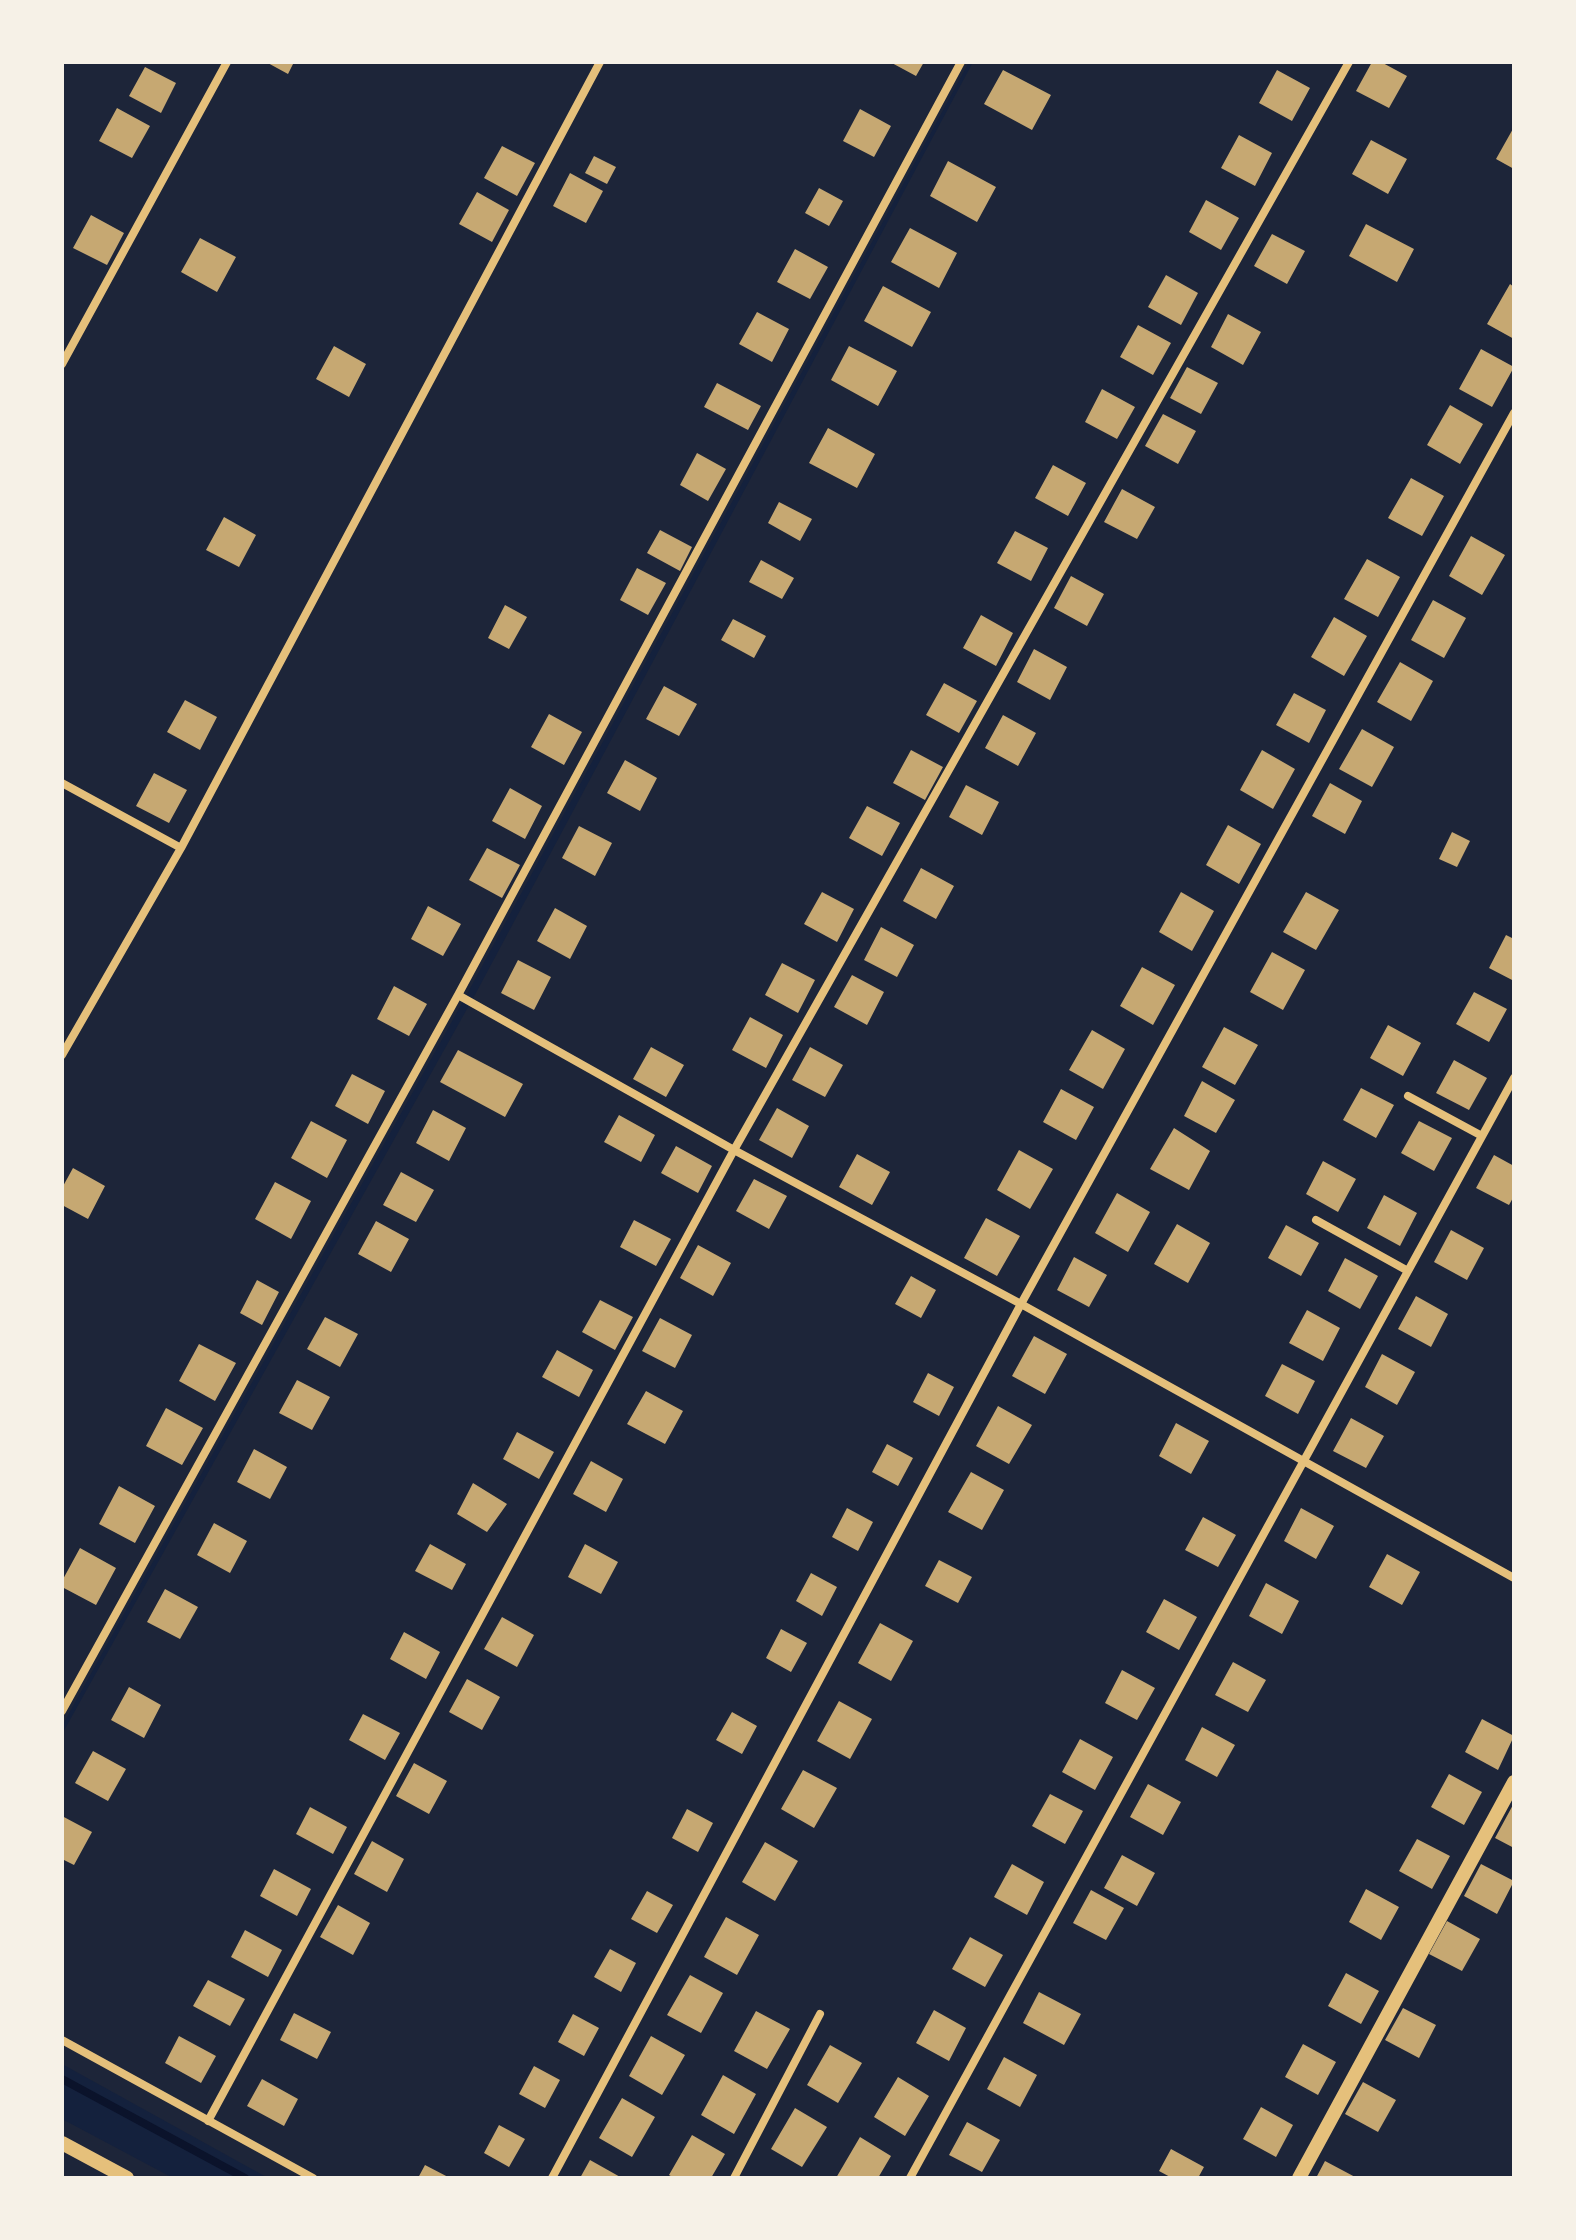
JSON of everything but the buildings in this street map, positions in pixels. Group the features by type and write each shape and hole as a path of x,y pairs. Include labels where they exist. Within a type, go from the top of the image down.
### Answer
{"street":[{"path":"62,364 227,62"},
{"path":"62,1055 181,848 600,62"},
{"path":"62,1711 458,995 961,62"},
{"path":"208,2121 734,1150 1349,62"},
{"path":"552,2178 1021,1304 1514,413"},
{"path":"62,783 181,848"},
{"path":"458,995 1514,1578"},
{"path":"910,2178 1514,1078"},
{"path":"1408,1096 1482,1136"},
{"path":"1316,1220 1408,1271"},
{"path":"1299,2178 1514,1782"},
{"path":"734,2178 820,2014"},
{"path":"62,2040 313,2178"},
{"path":"62,2143 127,2178"}],"shaded area":[{"path":"62,62 969,62 466,996 62,1726"},
{"path":"973,62 1514,62 1514,2178 268,2178 62,2064 62,1734 477,991"},
{"path":"62,2119 173,2178 62,2178"}],"waterway":[{"path":"62,2079 245,2178"}]}
